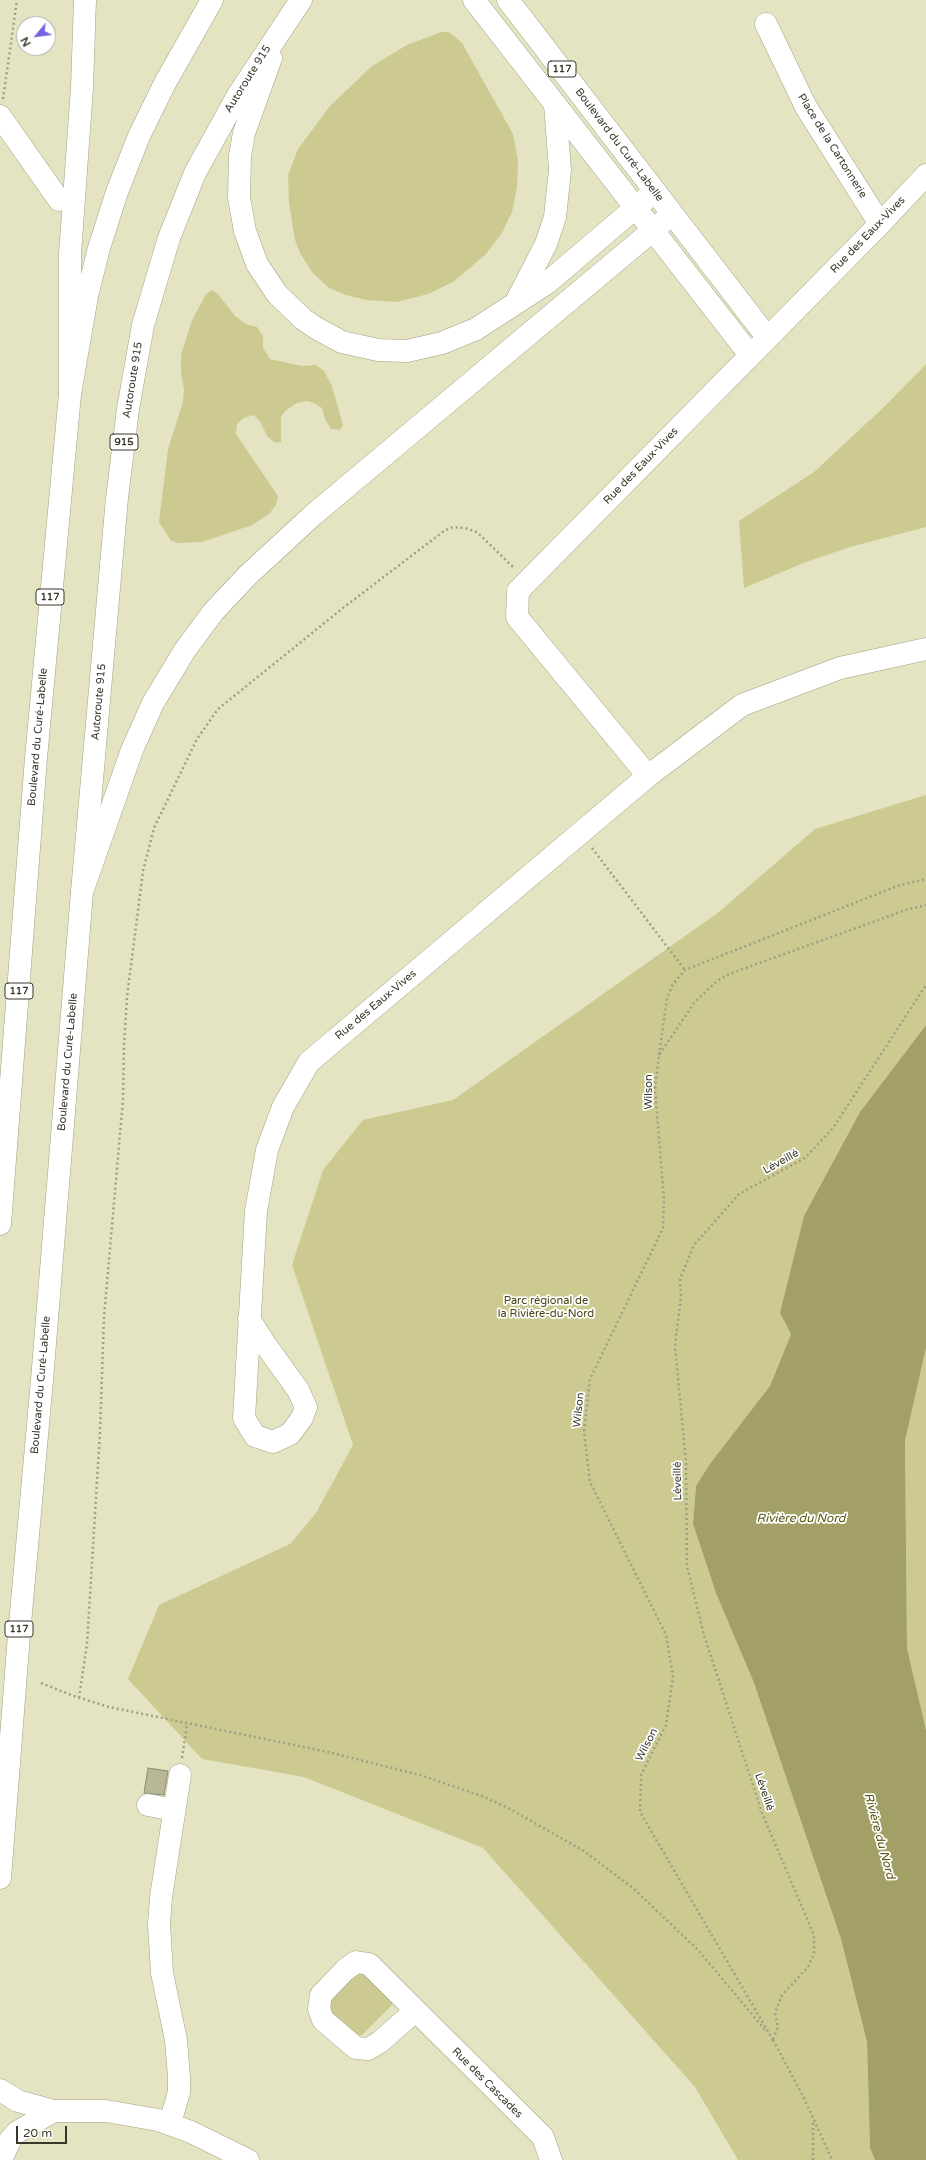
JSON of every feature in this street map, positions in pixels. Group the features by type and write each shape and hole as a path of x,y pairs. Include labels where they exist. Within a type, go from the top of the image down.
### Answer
{"main road":[{"path":"70,394 70,254 82,88 85,0"},
{"path":"70,394 88,290 99,248 117,192 139,136 165,83 212,0"},
{"name":"Autoroute 915","path":"82,892 118,491 127,416 143,325 169,238 195,173 238,95 301,0"},
{"path":"474,0 634,208 750,355"},
{"name":"Boulevard du Curé-Labelle","path":"508,0 615,137 672,215"},
{"name":"Place de la Cartonnerie","path":"766,24 806,107 880,224"},
{"path":"283,25 244,133 240,156 238,183 241,214 250,247 260,269 277,294 303,319 329,336 355,346 393,351 419,349 453,339 489,321 547,283 654,192"},
{"path":"516,302 546,244 556,212 560,170 555,104"},
{"path":"1,109 72,220"},
{"name":"Rue des Eaux-Vives","path":"648,776 517,617 518,591 880,224 926,175"},
{"path":"82,892 119,784 141,729 172,671 214,612 248,575 284,540 672,215"},
{"name":"117","path":"672,215 767,337"},
{"name":"Boulevard du Curé-Labelle","path":"0,1224 36,758 70,394"},
{"name":"Rue des Eaux-Vives","path":"249,1319 298,1390 306,1407 302,1418 290,1434 273,1442 255,1436 244,1418 249,1319 256,1211 267,1150 283,1107 309,1062 648,776 742,705 840,668 926,649"},
{"name":"Boulevard du Curé-Labelle","path":"0,1878 19,1635 43,1372 82,892"},
{"path":"170,2124 179,2092 179,2077 176,2040 162,1973 159,1924 161,1897 181,1769"},
{"path":"148,1805 174,1810"},
{"name":"Rue des Cascades","path":"415,2011 543,2137 551,2160"},
{"path":"0,2090 18,2101 54,2111 106,2111 142,2117 170,2124 248,2160"},
{"path":"1,2160 10,2140 17,2132 54,2111"}],"path":[{"path":"1,109 17,0"},
{"path":"79,1698 88,1621 100,1432 104,1316 122,1107 127,1004 143,871 154,828 197,739 218,709 343,608 444,530 465,528 477,532 527,582"},
{"path":"581,833 684,970"},
{"path":"659,1055 667,998 674,984 684,970 900,885 926,878"},
{"name":"Wilson","path":"773,2040 640,1812 641,1775 666,1725 673,1677 666,1635 590,1482 584,1431 590,1379 663,1228 664,1200 655,1089 659,1055 694,1003 717,982 729,974 906,910 926,905"},
{"name":"Léveillé","path":"773,2040 778,2027 776,2013 782,1995 808,1967 814,1954 814,1935 762,1813 704,1635 687,1566 686,1462 675,1346 681,1296 680,1279 694,1245 740,1194 805,1158 833,1128 926,985"},
{"path":"41,1683 79,1698 109,1707 187,1725 321,1751 405,1771 451,1785 510,1809 584,1851 609,1869 657,1909 718,1972 773,2040 790,2070 832,2160"},
{"path":"181,1769 187,1725"},
{"path":"813,2120 813,2160"}],"green space":[{"path":"441,32 449,32 462,43 513,134 518,161 517,187 512,212 502,233 485,255 453,282 428,294 397,302 366,300 346,295 329,288 312,272 300,253 295,240 289,203 288,175 298,149 330,106 372,66 407,45"},
{"path":"212,290 218,294 235,316 246,324 257,327 263,336 263,348 270,359 302,366 316,365 324,371 332,386 343,425 340,430 331,429 325,419 322,408 307,401 297,403 285,411 281,417 281,442 275,443 267,436 261,423 254,415 244,418 237,424 236,434 278,496 276,505 269,514 252,525 202,542 179,543 171,541 159,522 168,449 183,402 184,390 181,372 181,355 192,320 206,294"},
{"path":"926,364 926,527 850,547 806,562 744,588 739,521 814,472 884,407"},
{"name":"Parc régional de la Rivière-du-Nord","path":"926,795 926,1025 860,1112 780,1313 791,1334 770,1386 696,1486 693,1524 714,1587 754,1683 841,1939 867,2042 870,2148 875,2160 738,2160 695,2087 483,1848 304,1777 202,1759 128,1679 159,1605 290,1544 316,1513 353,1445 292,1265 323,1170 363,1120 453,1100 719,912 815,829"},
{"path":"926,1348 926,1730 907,1648 905,1441"},
{"path":"358,1968 392,2000 392,2005 362,2035 356,2037 330,2014 327,1998"}],"water":[{"name":"Rivière du Nord","path":"926,1025 926,1348 905,1441 907,1648 926,1730 926,2160 875,2160 870,2148 867,2042 841,1939 754,1683 716,1593 693,1524 696,1486 710,1464 770,1386 791,1334 780,1313 804,1216 860,1112"}],"building":[{"path":"148,1768 168,1771 164,1795 144,1793"}]}
